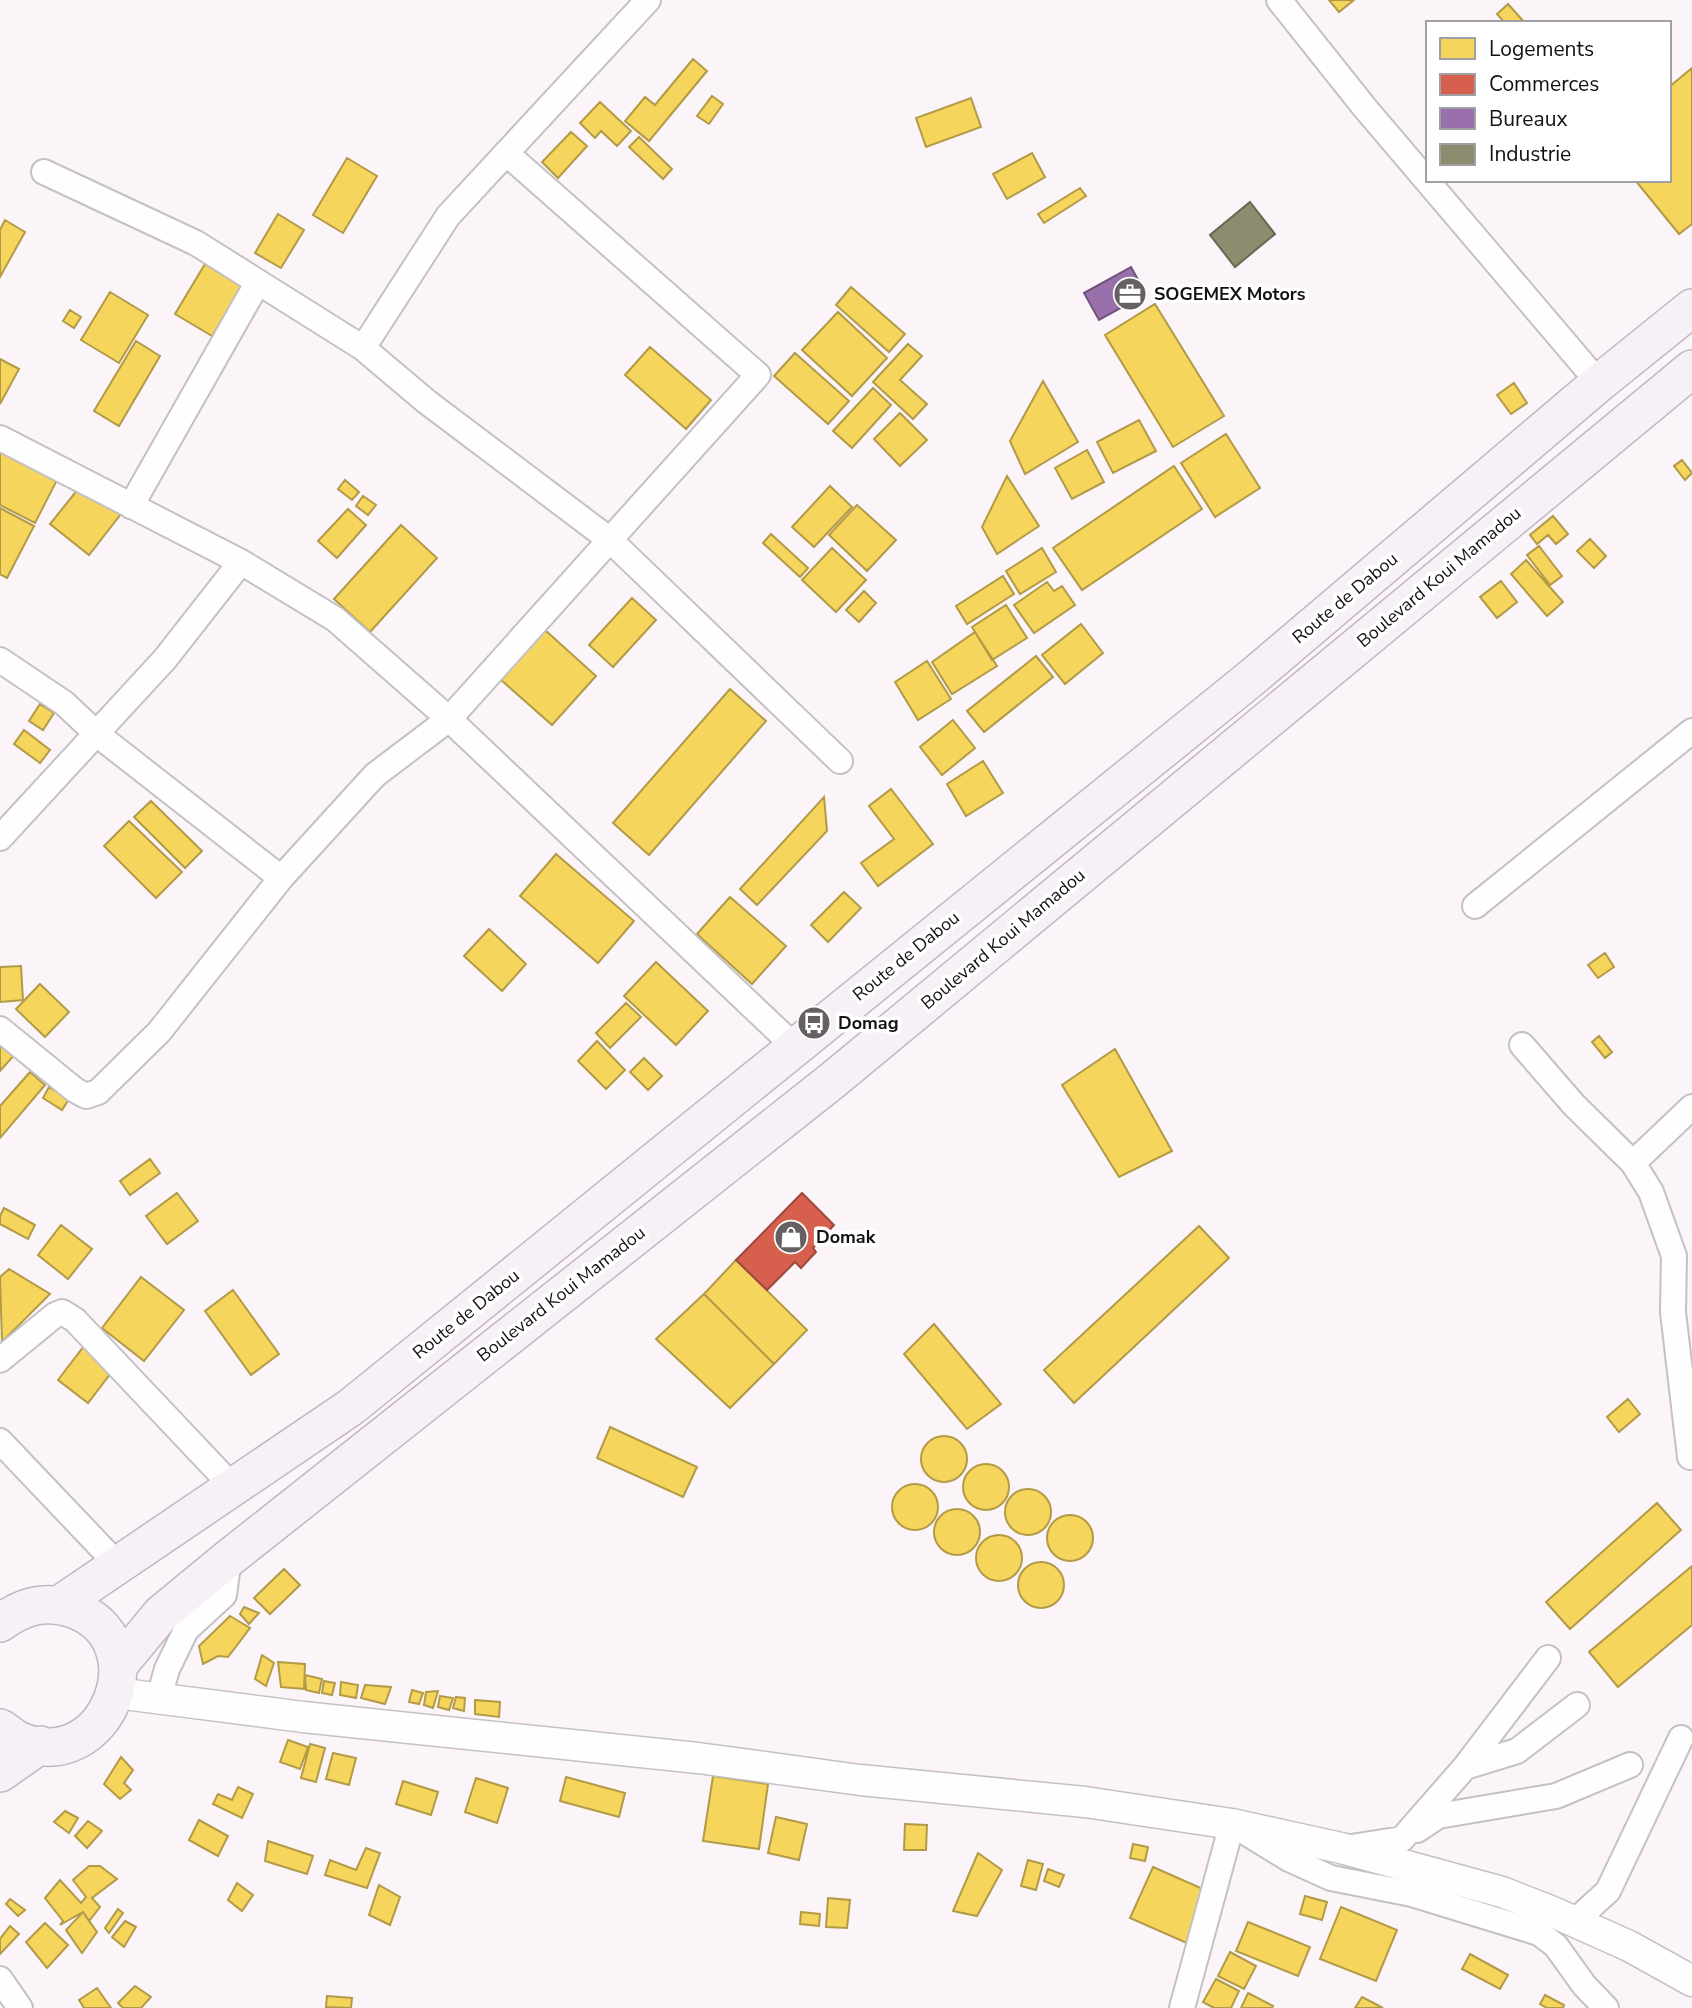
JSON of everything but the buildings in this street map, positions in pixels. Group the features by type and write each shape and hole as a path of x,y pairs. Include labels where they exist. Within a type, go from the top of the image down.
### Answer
{"main road":[{"path":"1599,383 1692,308"},
{"name":"Boulevard Koui Mamadou","path":"40,1745 60,1745 79,1738 96,1727 108,1711 117,1679 161,1615 229,1558 833,1080 1692,369"},
{"name":"Route de Dabou","path":"59,1605 351,1407 1255,675 1599,383"},
{"path":"0,1623 16,1612 37,1605 59,1605 80,1612 99,1625 111,1644 117,1679"},
{"path":"0,1728 18,1740 40,1745"},
{"path":"0,1773 40,1745"}],"street":[{"path":"363,348 448,216 648,0"},
{"path":"1279,0 1426,180"},
{"path":"0,1028 75,1090 86,1096 98,1092 159,1032 281,878 375,775 449,719 758,375 506,153"},
{"path":"44,172 196,243 363,348 427,402 610,540 840,761"},
{"path":"1428,182 1599,383"},
{"path":"131,506 258,282"},
{"path":"0,438 241,562 335,619 449,719 794,1046"},
{"path":"0,838 165,659 241,562"},
{"path":"0,660 64,703 97,735 281,878"},
{"path":"1475,906 1692,732"},
{"path":"1521,1045 1574,1105 1633,1163 1651,1192 1674,1256 1673,1312 1690,1457"},
{"path":"1633,1163 1692,1107"},
{"path":"0,1360 62,1312 75,1320 233,1487"},
{"path":"0,1441 117,1564"},
{"path":"159,1698 167,1669 186,1630 224,1595 229,1558"},
{"path":"1402,1839 1465,1767 1548,1658"},
{"path":"117,1679 159,1698 303,1717 698,1758 860,1780 1085,1802 1232,1824 1341,1848 1502,1892 1609,1937 1692,1981"},
{"path":"1465,1767 1517,1751 1577,1705"},
{"path":"1574,1922 1608,1891 1681,1738"},
{"path":"1341,1848 1402,1839 1438,1816 1556,1796 1630,1765"},
{"path":"1182,2008 1232,1824"},
{"path":"1232,1824 1289,1859 1331,1878 1412,1894 1539,1933 1556,1947 1584,1985 1606,2008"},
{"path":"1608,1891 1609,1937"},
{"path":"0,1979 20,2008"}],"place":[{"name":"SOGEMEX Motors","path":"1130,294"},
{"name":"Domag","path":"814,1023"},
{"name":"Domak","path":"791,1237"}]}
